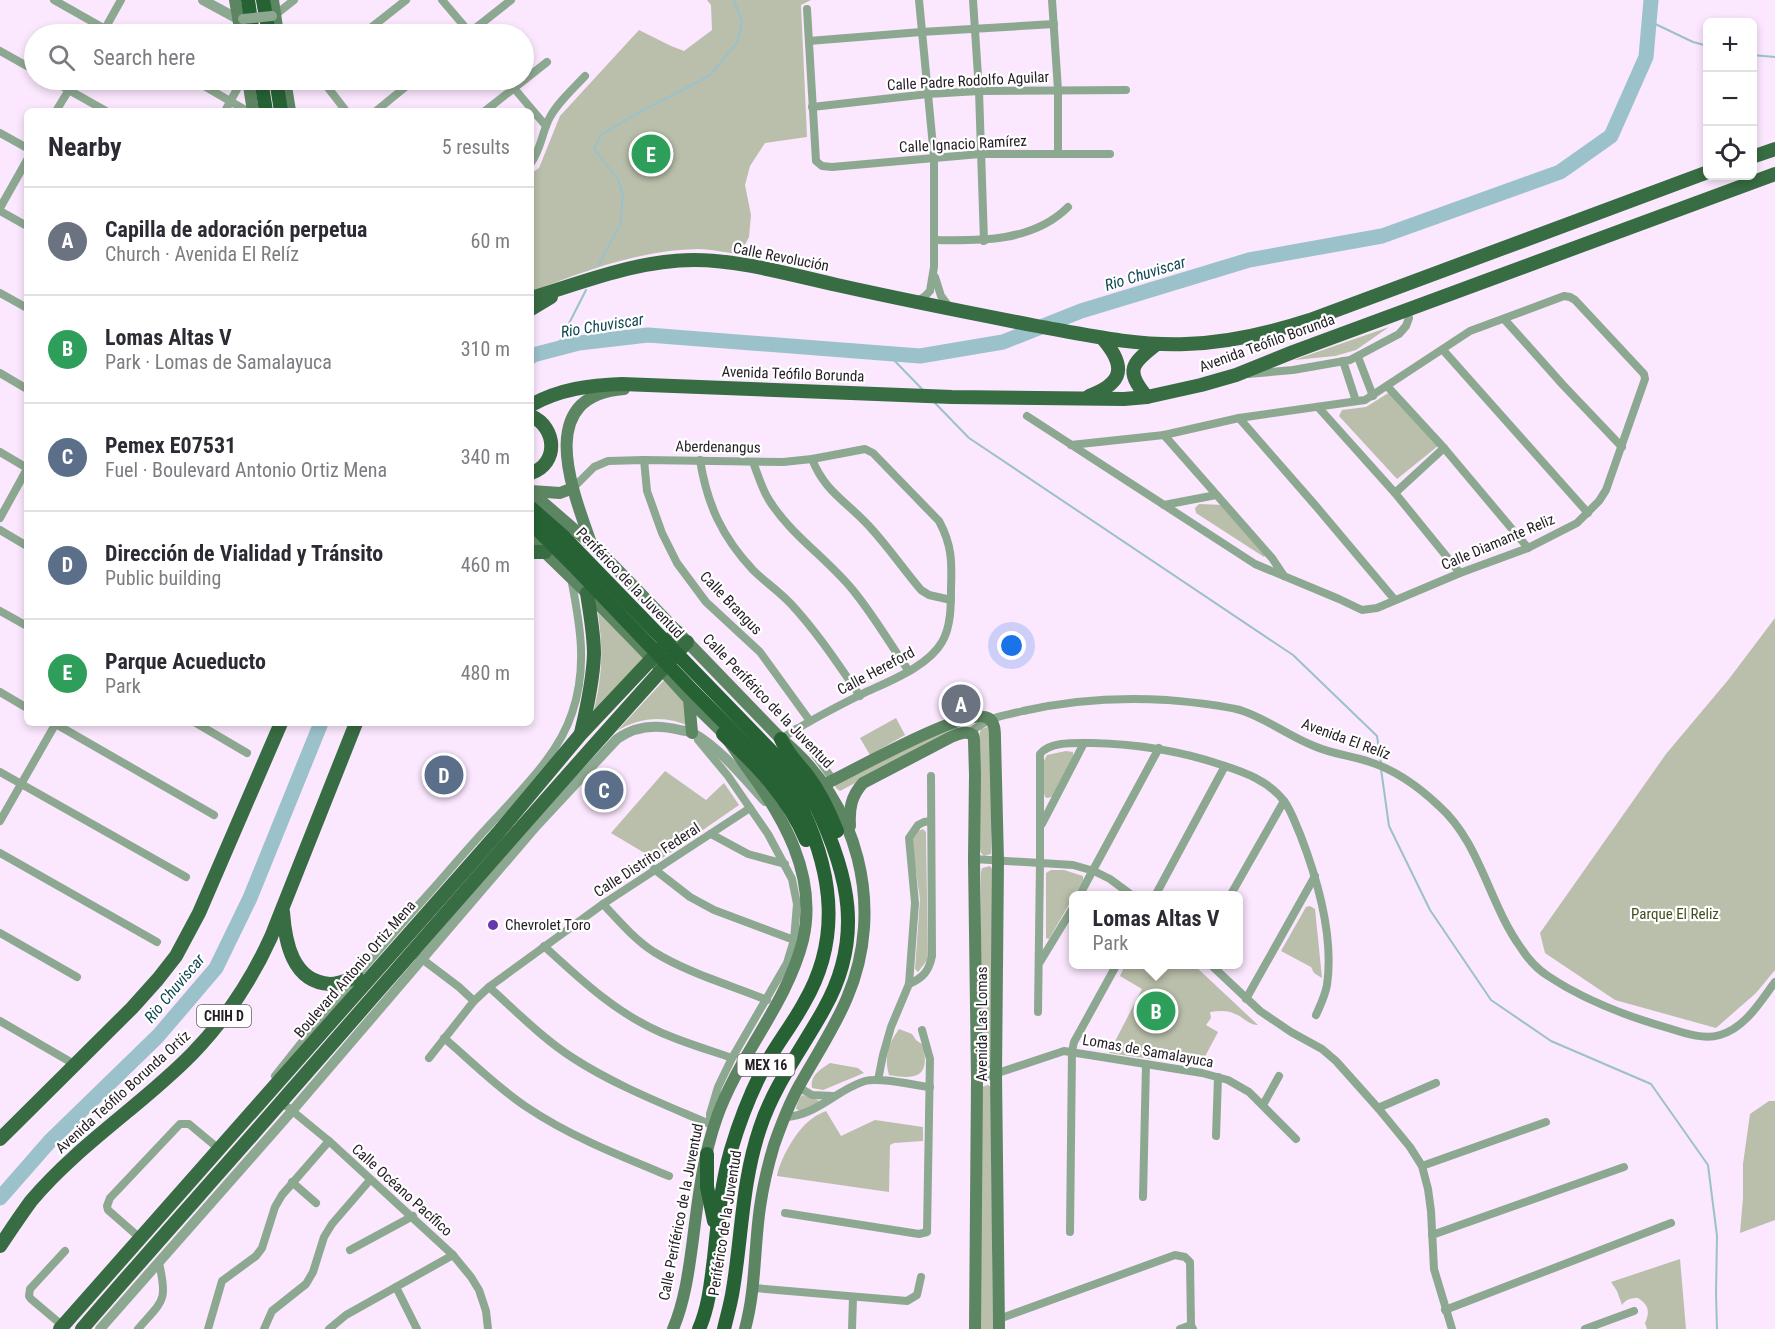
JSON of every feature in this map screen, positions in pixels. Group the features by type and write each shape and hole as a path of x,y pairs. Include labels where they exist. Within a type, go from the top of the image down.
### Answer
{"highway":[{"path":"248,0 252,24"},
{"path":"263,0 275,24"},
{"path":"263,90 266,108"},
{"path":"278,90 281,108"},
{"name":"Periférico de la Juventud","path":"534,511 564,537 777,757 809,808 827,885 829,922 825,950 817,974 805,1002 762,1071 739,1124 723,1183 710,1293 699,1329"},
{"name":"Calle Periférico de la Juventud","path":"534,527 572,571"},
{"name":"Periférico de la Juventud","path":"572,571 809,808 829,832 843,873 848,900 848,930 844,958 825,1008 784,1073 760,1127 744,1190 733,1290 724,1329"},
{"path":"723,734 758,768 785,800 827,885"},
{"path":"781,739 827,807 845,855 843,873"},
{"path":"707,1154 707,1186 717,1235"}],"main road":[{"path":"235,0 241,24"},
{"path":"273,0 276,24"},
{"path":"250,90 253,108"},
{"path":"287,90 290,108"},
{"path":"1757,155 1775,149"},
{"name":"Avenida Teófilo Borunda","path":"984,316 1103,339 1157,344 1212,343 1247,337 1310,320 1703,174"},
{"name":"Avenida Teófilo Borunda","path":"534,404 557,393 581,387 622,384 952,397 1078,399 1148,397 1236,375 1775,174"},
{"name":"Calle Revolución","path":"571,286 637,266 694,260 722,262 984,316"},
{"path":"534,297 571,286"},
{"path":"534,307 571,286"},
{"path":"1382,294 1401,304 1407,310"},
{"path":"1078,399 1104,391 1112,385 1115,379 1117,358 1103,339"},
{"path":"1148,397 1140,389 1134,367 1138,359 1157,344"},
{"path":"591,544 573,488 566,456 568,426 574,413 585,400 597,394 675,386"},
{"path":"534,418 544,424 550,433 551,440 548,460 542,468 534,472"},
{"path":"534,492 560,493 573,488"},
{"name":"Calle Periférico de la Juventud","path":"534,495 591,544 781,739 830,782 852,837 862,876 864,904 861,957 847,999 831,1032 798,1087 774,1146 760,1207 754,1288 745,1329"},
{"name":"Calle Periférico de la Juventud","path":"538,552 572,571 587,593 723,734 780,816 794,847 804,883 806,916 804,936 794,971 735,1076 714,1126 707,1154 684,1293 673,1329"},
{"path":"580,735 592,682 592,635 587,593"},
{"name":"Boulevard Antonio Ortiz Mena","path":"82,1329 159,1238 287,1107 489,873 657,664 682,637"},
{"name":"Boulevard Antonio Ortiz Mena","path":"62,1327 498,833 580,735 657,664"},
{"path":"689,699 692,733"},
{"name":"Avenida El Relíz","path":"830,782 915,739 959,720 980,716 990,719"},
{"name":"Avenida Las Lomas","path":"990,719 995,728 998,861 996,1074 999,1324"},
{"path":"0,1138 132,1008 176,956 199,913 280,726"},
{"name":"Avenida Teófilo Borunda Ortíz","path":"0,1246 32,1201 61,1170 179,1066 232,1006 250,979 271,937 355,726"},
{"path":"852,837 851,803 855,792 863,783 951,736 969,733"},
{"name":"Avenida Las Lomas","path":"969,733 974,738 975,752 977,1080 975,1329"},
{"path":"283,907 287,944 292,958 303,972 317,982 331,984 357,977"}],"street":[{"path":"54,0 91,24"},
{"path":"108,24 121,0"},
{"path":"203,0 241,19 263,24"},
{"path":"278,24 294,0"},
{"path":"376,24 406,0"},
{"path":"442,0 461,24"},
{"path":"481,24 511,0"},
{"path":"915,302 930,291 934,274 934,157 919,0"},
{"path":"973,0 979,91 984,241"},
{"path":"1052,0 1058,90 1058,154"},
{"path":"807,9 812,106"},
{"path":"809,41 1054,24"},
{"path":"0,51 24,64"},
{"path":"534,72 547,62"},
{"path":"534,157 546,126 558,105 585,76"},
{"path":"58,108 69,90 101,108"},
{"path":"212,90 243,108"},
{"path":"227,108 236,90"},
{"path":"330,90 344,108"},
{"path":"380,108 402,90"},
{"path":"489,108 510,90"},
{"path":"516,90 531,108"},
{"name":"Calle Padre Rodolfo Aguilar","path":"812,106 979,91 1126,90"},
{"name":"Calle Ignacio Ramírez","path":"812,106 816,161 819,165 832,167 980,154 1110,154"},
{"path":"534,111 546,126"},
{"path":"0,133 24,146"},
{"path":"24,165 0,209 24,224"},
{"path":"934,240 984,241 1010,236 1033,230 1068,207"},
{"path":"934,274 941,296 951,310"},
{"path":"0,293 24,306"},
{"name":"Calle Diamante Reliz","path":"1027,416 1071,446 1255,564 1362,610 1377,608 1460,573 1528,548 1577,523 1606,490 1645,379 1644,374 1570,297 1564,296 1470,332 1365,400 1239,418 1164,435 1071,446"},
{"path":"1236,375 1293,370 1358,357 1399,334 1409,318 1407,310"},
{"path":"1503,319 1622,447"},
{"path":"1443,350 1588,513"},
{"path":"1358,357 1373,396"},
{"path":"1343,361 1356,401"},
{"path":"0,373 24,387"},
{"path":"1387,386 1444,448 1528,548"},
{"path":"1318,407 1395,493 1460,573"},
{"path":"1239,418 1395,600"},
{"path":"1164,435 1272,558 1285,576"},
{"path":"1395,493 1444,448"},
{"name":"Aberdenangus","path":"573,488 594,467 608,461 753,462 812,459 863,449 871,451"},
{"name":"Calle Hereford","path":"781,739 810,721 922,663 943,640 951,600 951,554 946,534 939,521 871,451"},
{"path":"0,452 24,467"},
{"path":"812,459 817,472 829,489 867,524 921,590 929,595 951,600"},
{"name":"Calle Brangus","path":"644,460 647,491 662,533 677,563 706,602 760,652 810,721"},
{"path":"700,460 712,510 721,529 754,571 789,602 815,632 860,696"},
{"path":"753,462 768,498 779,515 856,594 908,670"},
{"path":"0,518 24,474"},
{"path":"1164,505 1216,495"},
{"path":"0,530 24,544"},
{"path":"269,1092 269,1085 273,1078 430,891 536,772 557,745 566,728 579,691 582,660 582,634 572,571"},
{"path":"0,610 24,624"},
{"path":"0,692 24,706"},
{"name":"Avenida El Relíz","path":"990,719 1040,707 1092,699 1188,702 1238,710 1254,715 1314,746 1381,765 1422,791 1450,816 1464,834 1496,906 1520,948 1546,975 1581,996 1633,1018 1684,1033 1713,1037 1722,1035 1740,1024 1775,982"},
{"path":"969,733 990,719"},
{"path":"0,821 53,726"},
{"path":"60,726 214,815"},
{"path":"201,726 247,753"},
{"name":"Boulevard Antonio Ortiz Mena","path":"489,873 536,826 607,747 624,734 649,726 662,726 692,733"},
{"path":"796,729 830,782"},
{"path":"692,733 717,762 768,834 792,879 797,904 794,940 787,963 732,1058 718,1087 711,1107 710,1118 714,1126"},
{"path":"692,733 728,762 780,816"},
{"path":"1040,827 1084,743"},
{"path":"1038,1012 1041,862 1040,754 1044,749 1054,746 1084,743 1159,748 1195,756 1257,779 1284,801 1293,818 1315,876 1322,903 1328,965 1326,987 1316,1015"},
{"path":"1082,891 1159,748"},
{"path":"1158,891 1225,766"},
{"path":"0,772 186,877"},
{"path":"909,984 920,980 925,974 932,956 931,776"},
{"path":"1233,891 1284,801"},
{"name":"Calle Distrito Federal","path":"429,1058 474,1001 489,987 654,869 750,808"},
{"path":"878,1080 886,1041 909,984 915,903 909,838 918,825 931,820"},
{"path":"711,834 748,854 785,864"},
{"path":"0,853 157,942"},
{"path":"974,860 1072,865 1094,871 1126,891"},
{"path":"654,869 690,897 714,910 794,940"},
{"path":"1246,999 1315,876"},
{"path":"603,904 629,933 654,952 678,965 767,1000"},
{"path":"1039,963 1069,914"},
{"path":"0,933 77,977"},
{"path":"544,946 592,990 636,1019 662,1033 732,1058"},
{"path":"417,955 474,1001"},
{"path":"1070,1232 1072,1051 1074,1041 1114,969"},
{"path":"1215,969 1274,1022 1322,1049 1336,1061 1410,1147 1422,1166 1428,1189 1434,1269 1452,1329"},
{"path":"489,987 571,1057 597,1073 714,1126"},
{"path":"0,1021 74,1064"},
{"path":"786,1213 919,1233 927,1232 930,1059 922,1030"},
{"path":"444,1038 523,1105 548,1121 620,1156 669,1176"},
{"name":"Lomas de Samalayuca","path":"977,1080 1059,1051 1072,1051 1202,1073 1237,1084 1263,1105 1296,1139"},
{"path":"1143,1197 1146,1064"},
{"path":"1263,1105 1279,1076"},
{"path":"1216,1136 1218,1077"},
{"path":"784,1117 805,1113 819,1107 833,1096 868,1080 930,1087"},
{"path":"1378,1108 1436,1083"},
{"path":"798,1087 812,1095 833,1096"},
{"name":"Calle Océano Pacífico","path":"269,1092 413,1216 453,1255 471,1276 479,1290 486,1311 488,1329"},
{"name":"Boulevard Antonio Ortiz Mena","path":"100,1329 159,1263 287,1107"},
{"path":"1422,1166 1546,1122"},
{"path":"140,1238 108,1209 110,1198 180,1124 189,1124 219,1149"},
{"path":"208,1329 222,1281 256,1256 262,1248 275,1207 292,1182 329,1142"},
{"path":"1432,1235 1624,1167"},
{"path":"264,1329 272,1311 306,1284 313,1272 324,1237 332,1224 370,1180"},
{"path":"292,1182 316,1203"},
{"path":"350,1250 413,1216"},
{"path":"1445,1310 1671,1223"},
{"path":"62,1327 28,1296 30,1289 65,1251"},
{"path":"329,1329 346,1314 453,1255"},
{"path":"999,1324 1175,1255 1185,1257 1190,1262 1192,1327 1180,1329"},
{"path":"138,1329 160,1304 163,1297 164,1289 159,1263"},
{"path":"754,1288 904,1301 918,1295 921,1277"},
{"path":"396,1287 417,1329"},
{"path":"852,1329 853,1298"},
{"path":"1585,1329 1634,1311"}],"green space":[{"path":"707,0 811,0 801,5 807,137 765,143 750,166 745,185 751,215 749,237 740,254 698,249 655,253 592,269 534,291 534,171 539,168 560,116 639,30 684,51 712,30 711,5"},
{"path":"1389,327 1356,350 1335,356 1294,360"},
{"path":"1390,392 1438,446 1397,479 1339,416 1342,410 1366,407"},
{"path":"1199,504 1223,505 1266,553 1264,557 1196,513 1195,508"},
{"path":"598,613 646,659 591,722 601,668"},
{"name":"Parque El Reliz","path":"1775,618 1775,970 1756,993 1716,1028 1615,1000 1545,953 1540,933 1666,754 1729,679"},
{"path":"666,678 685,701 691,727 663,719 653,719 626,726 617,731"},
{"path":"896,718 905,735 870,755 860,738"},
{"path":"951,725 958,726 957,729 840,791 836,788 835,785"},
{"path":"987,727 992,729 993,733 991,854 984,856 980,850 979,736 981,729"},
{"path":"1073,752 1073,756 1053,796 1045,797 1044,761 1047,755"},
{"path":"665,771 706,800 724,783 739,805 658,861 611,833"},
{"path":"923,829 926,832 928,959 918,972 915,969 920,899 912,843 915,834"},
{"path":"990,866 993,870 990,1068 984,1070 980,1065 981,872 982,868"},
{"path":"1051,870 1064,870 1083,876 1077,891 1069,891 1069,904 1049,939 1046,938 1046,873"},
{"path":"1310,906 1315,909 1322,978 1314,973 1311,967 1281,951 1306,907"},
{"path":"1123,969 1198,969 1258,1025 1251,1024 1229,1012 1210,1012 1211,1018 1206,1025 1218,1032 1200,1066 1109,1053 1142,989 1120,976"},
{"path":"899,1029 912,1034 923,1045 925,1064 923,1070 914,1076 889,1075 888,1051"},
{"path":"830,1063 858,1068 864,1073 823,1090 812,1088 814,1076"},
{"path":"988,1085 991,1087 993,1329 979,1329 981,1087"},
{"path":"802,1095 818,1100 820,1103 801,1111 796,1109"},
{"path":"1769,1101 1775,1101 1775,1220 1740,1233 1743,1164 1750,1114"},
{"path":"826,1111 841,1136 875,1120 923,1127 923,1141 890,1145 889,1192 777,1176 790,1144 801,1128"},
{"path":"1680,1259 1686,1329 1647,1329 1645,1323 1648,1312 1644,1303 1635,1298 1627,1300 1622,1305 1611,1282"}],"waterway":[{"path":"598,266 620,225 623,196 618,179 594,149 601,135 709,76 737,43 742,22 734,0"},
{"name":"Rio Chuviscar","path":"534,355 579,343 648,335 920,356 1003,342 1081,311 1249,260 1382,236 1560,172 1611,136 1646,57 1651,0"},
{"path":"1649,21 1703,45"},
{"path":"1757,55 1775,57"},
{"path":"556,349 586,290"},
{"path":"888,354 923,390"},
{"path":"935,403 969,438 1293,655 1377,736 1381,763"},
{"name":"Rio Chuviscar","path":"0,1198 50,1141 158,1036 216,968 250,898 320,726"},
{"path":"1381,769 1389,826 1430,910 1491,1000 1551,1041 1651,1084 1708,1165 1717,1236 1717,1329"}],"place":[{"name":"Parque Acueducto","path":"651,154"},
{"name":"Capilla de adoración perpetua","path":"961,704"},
{"name":"Dirección de Vialidad y Tránsito","path":"444,775"},
{"name":"Pemex E07531","path":"604,790"},
{"name":"Chevrolet Toro","path":"493,925"},
{"name":"Lomas Altas V","path":"1156,1011"}]}
